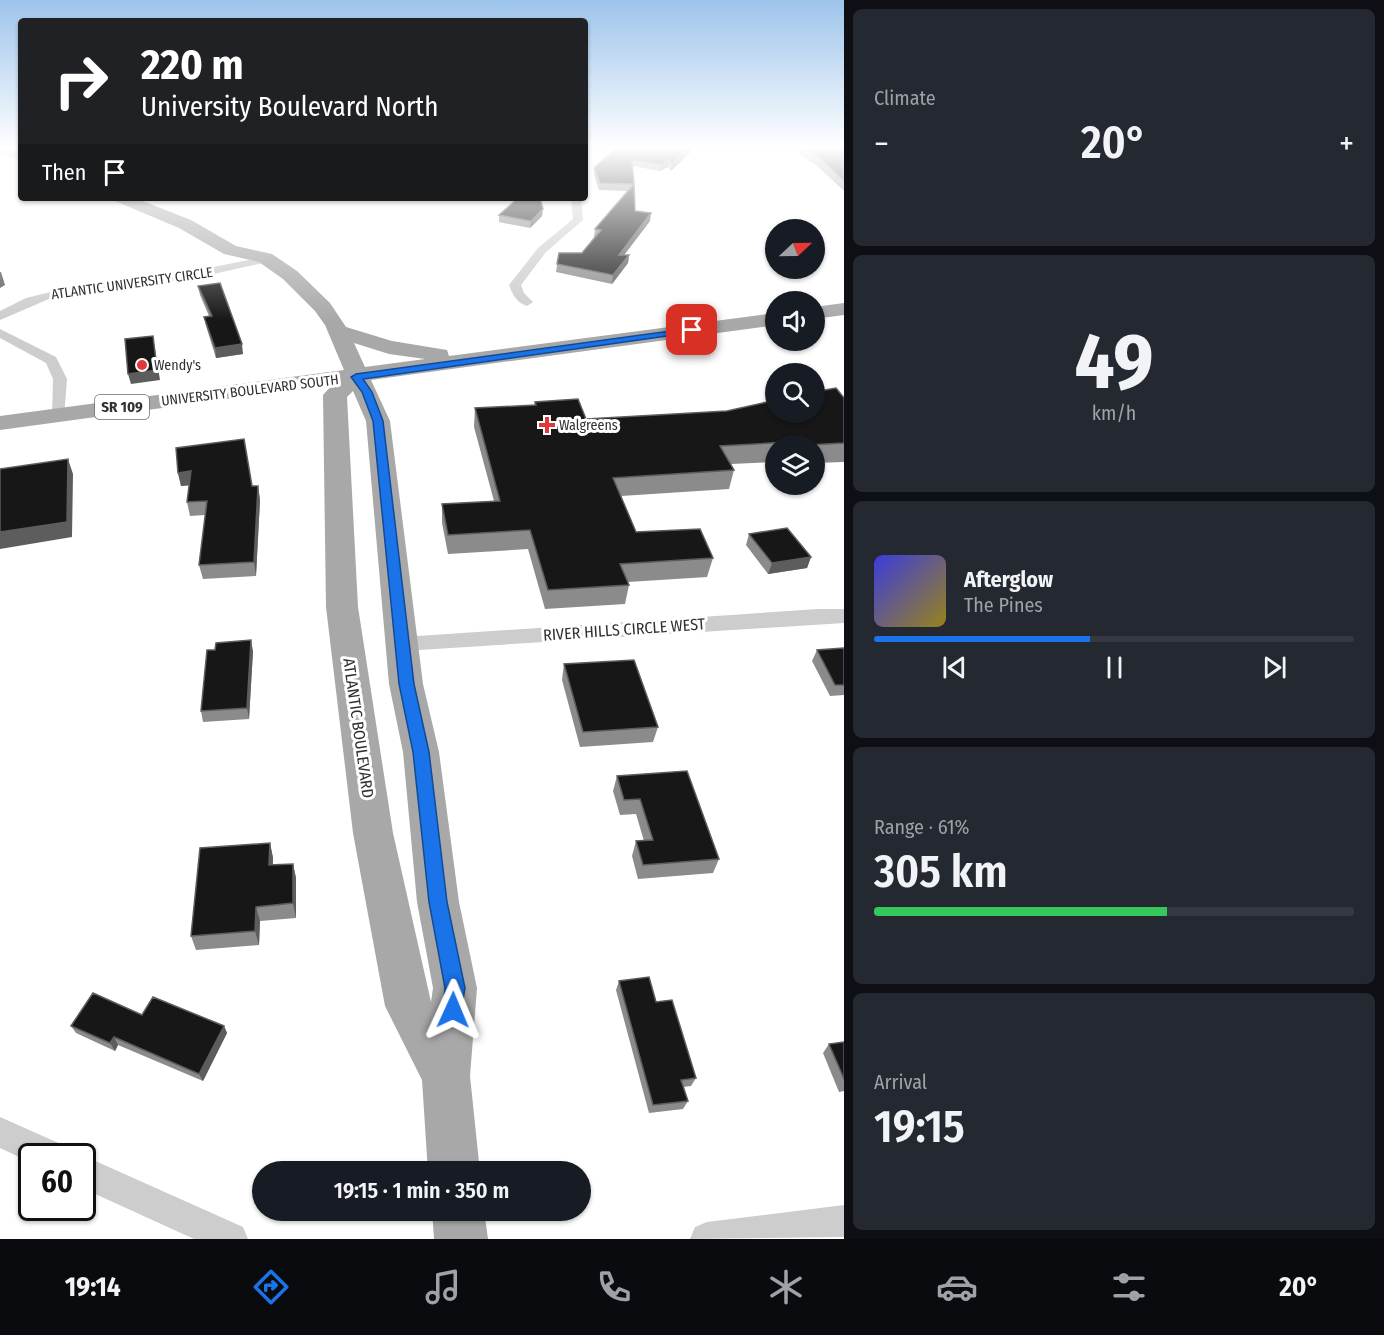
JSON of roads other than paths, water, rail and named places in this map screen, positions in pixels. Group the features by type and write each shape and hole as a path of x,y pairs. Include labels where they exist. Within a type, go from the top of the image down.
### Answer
{"main road":[{"name":"ATLANTIC BOULEVARD","path":"138,205 185,224 230,250 266,258 290,275 323,307 338,331 356,377 367,392 378,421 406,684 421,752 438,902 455,988 446,1076 453,1161"},
{"path":"183,205 188,207"},
{"name":"ATLANTIC BOULEVARD","path":"254,237 263,242 266,258"},
{"path":"825,312 844,309"},
{"name":"SR 109","path":"356,377 765,321"},
{"path":"338,331 389,347 430,355 491,358"},
{"name":"ATLANTIC BOULEVARD","path":"356,377 319,411 342,607 373,833 408,1006 446,1076"},
{"name":"UNIVERSITY BOULEVARD SOUTH","path":"0,423 356,377"},
{"path":"260,389 319,411"},
{"path":"459,1221 461,1239"}],"street":[{"path":"527,302 518,294 515,285 542,250 578,220 577,205"},
{"name":"ATLANTIC UNIVERSITY CIRCLE","path":"0,316 21,303 48,295 194,275 266,258"},
{"path":"0,333 49,358 57,365 62,384 60,415"},
{"name":"RIVER HILLS CIRCLE WEST","path":"403,644 844,616"},
{"path":"0,1132 24,1143"},
{"path":"96,1177 231,1239"},
{"path":"707,1239 844,1221"}],"place":[{"name":"Wendy's","path":"142,365"},
{"name":"Walgreens","path":"547,425"}]}
